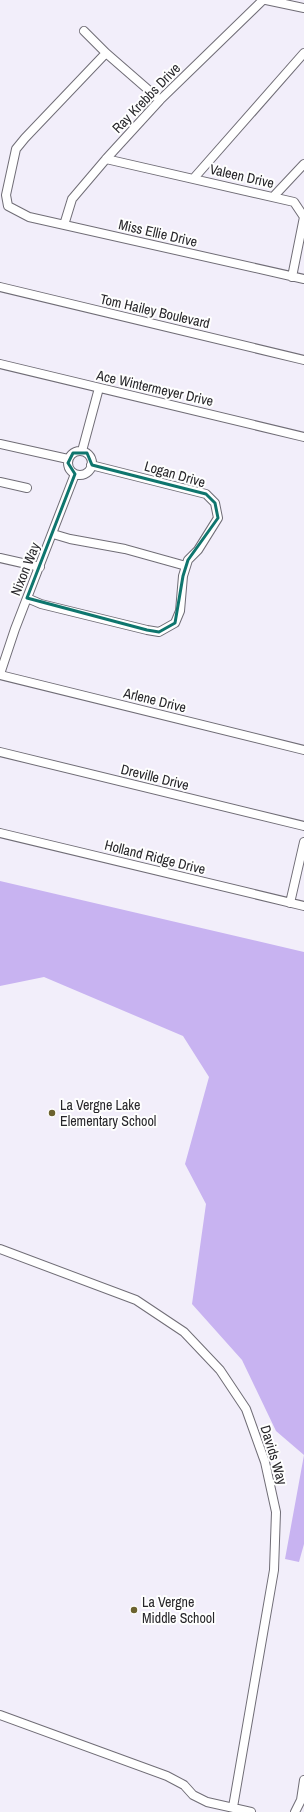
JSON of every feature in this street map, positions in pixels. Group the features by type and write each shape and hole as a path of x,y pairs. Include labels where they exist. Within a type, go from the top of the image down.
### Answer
{"street":[{"name":"Ray Krebbs Drive","path":"64,224 72,199 106,159 160,100 265,0 304,8"},
{"path":"84,31 106,53 160,100"},
{"name":"Miss Ellie Drive","path":"106,53 16,149 6,195 8,206 29,218 64,224 304,279"},
{"path":"194,178 304,53"},
{"name":"Valeen Drive","path":"106,159 274,196 294,202 304,218 292,277"},
{"path":"274,196 304,164"},
{"name":"Tom Hailey Boulevard","path":"0,288 304,360"},
{"name":"Ace Wintermeyer Drive","path":"0,364 304,437"},
{"path":"82,451 99,388"},
{"path":"0,444 68,459"},
{"path":"82,451 90,456 91,465 85,473 75,474 68,467 68,459 73,453 82,451"},
{"name":"Logan Drive","path":"27,598 41,604 147,630 159,632 175,623 180,610 182,576 188,560 198,550 218,518 215,503 206,494 91,465"},
{"name":"Nixon Way","path":"0,675 27,598 75,474"},
{"path":"0,482 26,488"},
{"path":"53,534 70,539 125,549 186,566"},
{"path":"0,558 40,567"},
{"name":"Arlene Drive","path":"0,675 304,750"},
{"name":"Dreville Drive","path":"0,752 304,826"},
{"name":"Holland Ridge Drive","path":"0,832 304,906"},
{"path":"290,903 304,842"},
{"name":"Davids Way","path":"0,1249 136,1300 184,1332 220,1370 246,1409 265,1462 276,1512 274,1570 233,1807"},
{"path":"0,1714 167,1776 184,1785 192,1794 206,1802 250,1812"},
{"path":"295,1812 301,1800 304,1780"}],"highlighted area":[{"path":"73,453 87,453 92,465 206,494 215,503 218,518 188,560 183,576 175,623 159,632 27,598 75,474 68,463"}],"shaded area":[{"path":"0,881 304,952 304,1455 276,1431 242,1360 192,1304 206,1204 185,1164 209,1077 183,1036 44,977 0,986"},
{"path":"304,1455 304,1544 299,1562 285,1559"}],"place":[{"name":"La Vergne Lake Elementary School","path":"52,1113"},
{"name":"La Vergne Middle School","path":"134,1610"}]}
